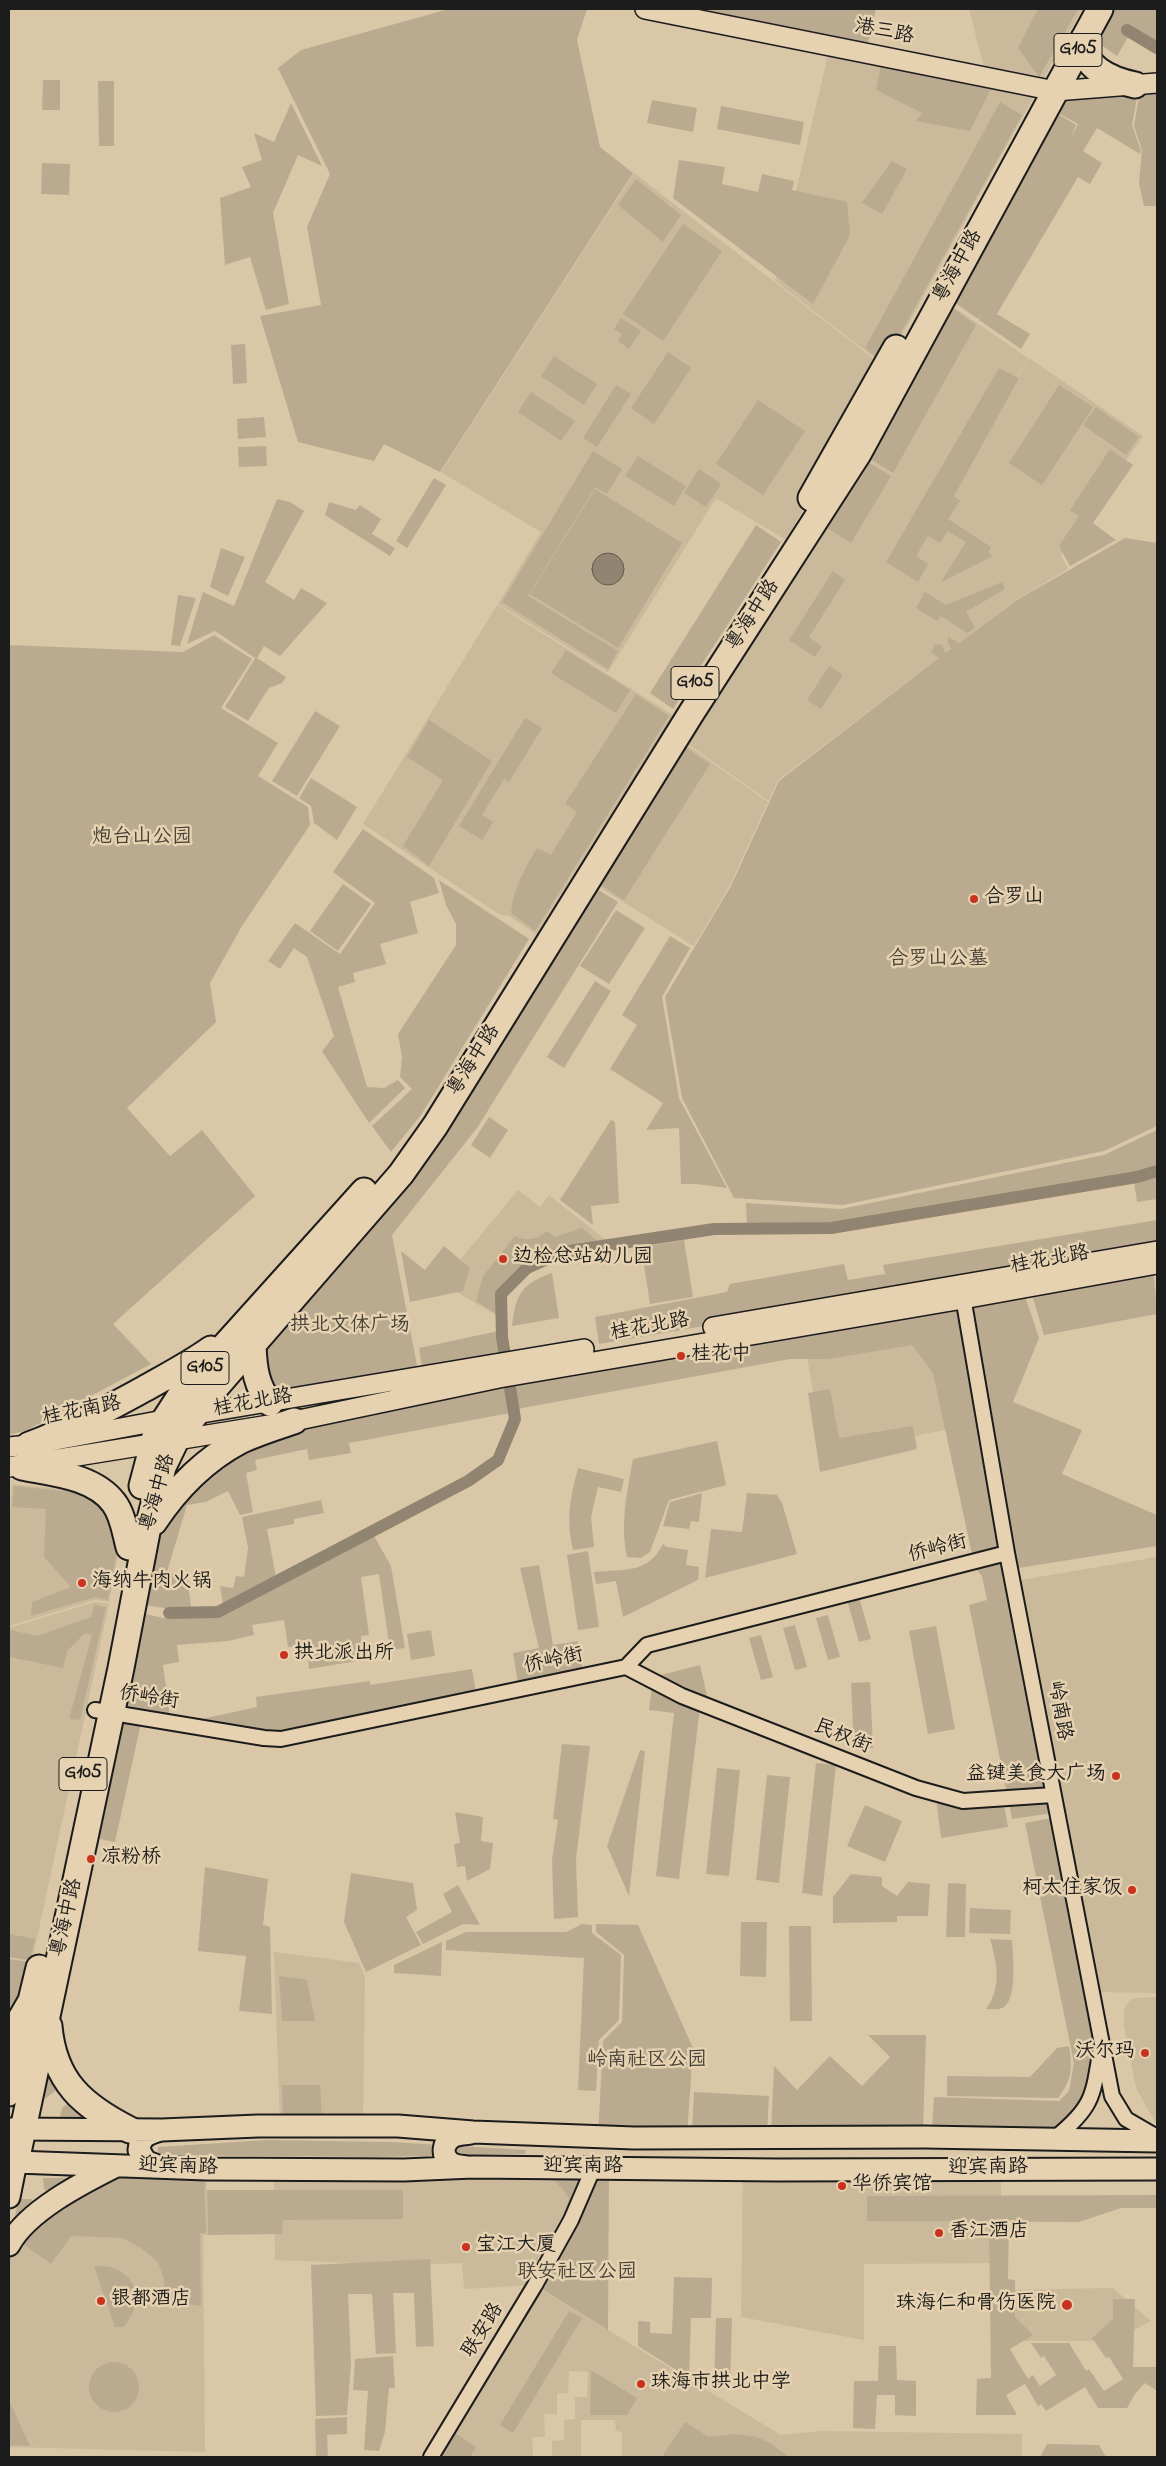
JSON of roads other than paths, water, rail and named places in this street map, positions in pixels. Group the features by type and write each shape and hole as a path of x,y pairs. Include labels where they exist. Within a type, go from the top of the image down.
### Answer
{"highway":[{"name":"粤海中路","path":"164,1434 196,1414 217,1386 401,1174 435,1126 690,715 858,454 1047,89 1083,9"},
{"name":"粤海中路","path":"12,2162 16,2129 39,2003 81,1862 103,1712 138,1539 164,1434 182,1394 386,1167 423,1116 678,709 793,530 1047,89 1084,38 1100,9"},
{"path":"1084,38 1084,51 1097,69 1116,80 1146,84"},
{"path":"17,1456 197,1360 251,1319"},
{"path":"253,1346 256,1378 261,1392 270,1403"},
{"path":"17,1456 90,1485 114,1502 121,1516 138,1539 177,1489 208,1463 240,1441 294,1421"},
{"path":"9,2039 39,2003"},
{"path":"39,2003 56,2062 64,2078 80,2099 93,2109 130,2130"}],"main road":[{"name":"港三路","path":"645,9 1047,89 1146,84"},
{"name":"桂花北路","path":"962,1292 1157,1250"},
{"name":"桂花北路","path":"196,1414 498,1371 962,1292 1157,1264"},
{"name":"桂花北路","path":"164,1434 294,1421 498,1371"},
{"path":"17,1456 164,1434"},
{"name":"桂花南路","path":"17,1456 164,1434"},
{"name":"粤海中路","path":"9,2095 39,2003"},
{"path":"16,2129 162,2130 258,2126 398,2126 474,2132 634,2138 780,2136 1055,2138 1157,2141"},
{"path":"160,2167 145,2160 139,2150 142,2138 162,2130"},
{"path":"472,2167 448,2162 444,2149 446,2143 455,2136 474,2132"},
{"path":"9,2197 12,2162"},
{"name":"迎宾南路","path":"12,2162 160,2167 384,2170 472,2167 593,2169 1157,2169"},
{"path":"9,2245 32,2218 93,2177 118,2165"}],"street":[{"name":"岭南路","path":"962,1292 1007,1554 1112,2096 1126,2119 1157,2137"},
{"name":"侨岭街","path":"103,1712 264,1738 281,1739 626,1667 647,1645 1007,1554"},
{"name":"民权街","path":"626,1667 682,1696 916,1788 963,1801 1053,1795"},
{"path":"1055,2138 1077,2121 1093,2094 1102,2045"},
{"name":"联安路","path":"431,2457 535,2285 571,2220 593,2169"}],"waterway":[{"path":"1127,30 1157,48"},
{"path":"169,1613 218,1612 468,1481 498,1460 515,1419 502,1337 501,1294 527,1268 563,1252 714,1229 831,1228 1137,1177 1157,1171"}],"place":[{"name":"合罗山","path":"974,899"},
{"name":"边检总站幼儿园","path":"503,1259"},
{"name":"桂花中","path":"681,1356"},
{"name":"海纳牛肉火锅","path":"82,1583"},
{"name":"拱北派出所","path":"284,1655"},
{"name":"益键美食大广场","path":"1116,1776"},
{"name":"凉粉桥","path":"91,1859"},
{"name":"柯太住家饭","path":"1132,1890"},
{"name":"沃尔玛","path":"1145,2053"},
{"name":"华侨宾馆","path":"842,2186"},
{"name":"香江酒店","path":"939,2233"},
{"name":"宝江大厦","path":"466,2247"},
{"name":"银都酒店","path":"101,2301"},
{"name":"珠海仁和骨伤医院","path":"1067,2305"},
{"name":"珠海市拱北中学","path":"641,2384"}],"park label":[{"name":"炮台山公园","path":"142,839"},
{"name":"合罗山公墓","path":"938,961"},
{"name":"拱北文体广场","path":"350,1327"},
{"name":"岭南社区公园","path":"647,2062"},
{"name":"联安社区公园","path":"577,2274"}]}
